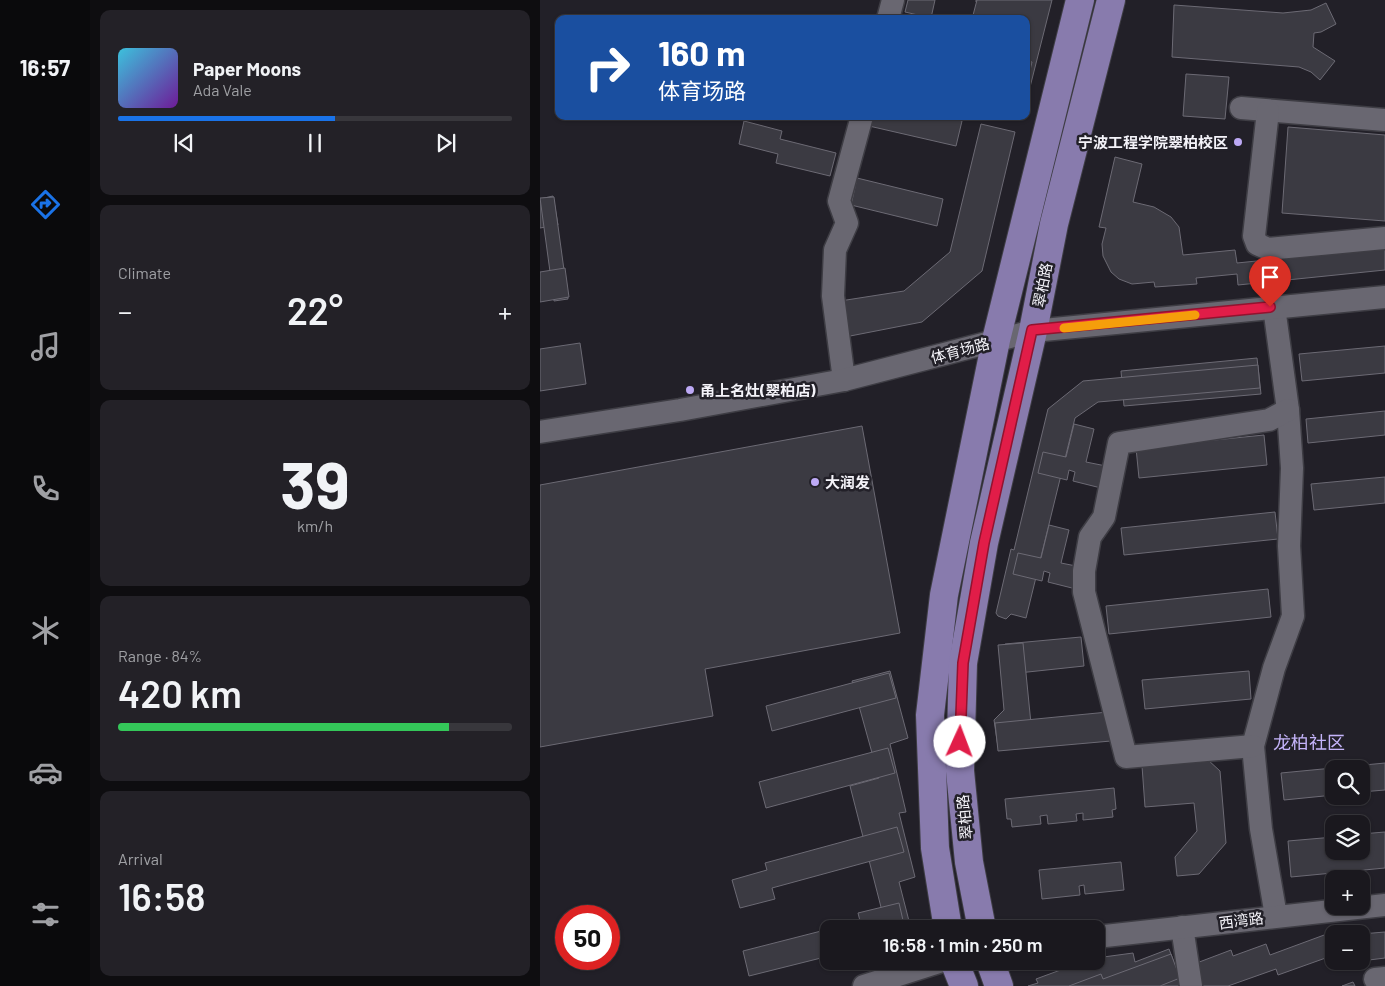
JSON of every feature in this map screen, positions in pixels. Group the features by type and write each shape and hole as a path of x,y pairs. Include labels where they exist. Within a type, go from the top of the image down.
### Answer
{"main road":[{"name":"翠柏路","path":"947,920 935,848 930,715 944,595 996,340 1080,0"},
{"name":"翠柏路","path":"980,920 969,862 960,771 963,663 984,543 1054,224 1111,0"},
{"path":"958,970 964,986"},
{"path":"993,970 998,986"}],"street":[{"path":"889,15 893,0"},
{"path":"1241,108 1385,120"},
{"path":"1268,110 1254,236 1257,244 1268,249 1385,238"},
{"path":"844,380 833,296 835,250 847,224 839,201 861,120"},
{"name":"体育场路","path":"540,432 680,410 844,380 1032,330 1385,297"},
{"path":"1274,307 1288,410 1292,468 1289,546 1293,616 1274,668 1253,746 1261,829 1276,916"},
{"path":"1253,746 1126,757 1084,592 1084,570 1090,537 1104,517 1119,443 1269,420 1288,410"},
{"name":"西湾路","path":"1105,935 1385,905"},
{"path":"1182,927 1191,986"},
{"path":"864,986 914,970"}],"building":[{"path":"908,0 935,0 932,15 918,15 905,12"},
{"path":"976,0 1048,0 1043,18 976,2"},
{"path":"977,0 1052,0 1030,87 1030,15 973,15"},
{"path":"1326,3 1336,24 1321,32 1314,33 1313,47 1335,61 1320,80 1311,72 1299,67 1172,57 1174,5 1283,13 1311,10"},
{"path":"1186,74 1229,77 1225,119 1183,116"},
{"path":"871,120 962,121 956,146 869,126"},
{"path":"744,121 782,131 780,139 836,153 830,176 776,163 778,154 739,144"},
{"path":"981,124 1015,132 982,271 922,322 845,337 840,301 904,291 950,252"},
{"path":"1288,127 1385,135 1385,221 1282,213"},
{"path":"1115,157 1142,164 1133,202 1154,207 1171,217 1179,227 1183,255 1235,250 1237,263 1385,248 1385,270 1238,285 1237,274 1196,278 1197,284 1155,287 1154,282 1132,284 1119,279 1111,272 1103,256 1102,244 1106,228 1099,227"},
{"path":"857,178 943,199 937,226 851,205"},
{"path":"553,196 558,225 540,228 540,199"},
{"path":"554,197 568,299 554,301 540,198"},
{"path":"565,268 569,297 540,302 540,272"},
{"path":"580,343 586,384 540,391 540,349"},
{"path":"1385,346 1385,373 1302,381 1299,354"},
{"path":"1257,358 1261,394 1124,406 1121,371"},
{"path":"1258,365 1260,388 1098,402 1075,418 1026,618 1011,614 1006,619 998,616 996,613 1011,549 1014,550 1048,409 1083,381"},
{"path":"1385,411 1385,435 1308,443 1306,419"},
{"path":"1074,424 1094,429 1086,462 1106,466 1101,488 1073,481 1075,472 1069,470 1067,480 1038,473 1043,452 1066,457"},
{"path":"862,426 900,633 705,669 713,716 540,747 540,485"},
{"path":"1264,435 1267,465 1139,478 1136,448"},
{"path":"1385,477 1385,503 1314,510 1311,484"},
{"path":"1275,512 1278,539 1124,555 1121,528"},
{"path":"1049,525 1069,530 1061,563 1081,567 1076,589 1048,582 1050,573 1044,571 1042,581 1013,574 1018,553 1041,558"},
{"path":"1268,589 1271,617 1109,634 1106,606"},
{"path":"1081,637 1084,666 1009,674 1005,644"},
{"path":"1023,643 1033,744 998,747 994,720 1004,710 998,645"},
{"path":"890,671 908,738 890,744 906,812 899,813 915,877 899,882 909,920 865,920 883,915 850,786 879,778 852,681"},
{"path":"1249,671 1251,699 1145,709 1142,680"},
{"path":"889,673 896,698 772,731 766,706"},
{"path":"1108,712 1111,741 998,751 995,723"},
{"path":"888,748 895,773 766,808 759,782"},
{"path":"1207,759 1220,771 1226,843 1199,874 1177,876 1175,857 1197,831 1194,803 1145,807 1142,766"},
{"path":"1385,763 1385,790 1370,791 1370,764"},
{"path":"1325,769 1325,796 1284,800 1281,773"},
{"path":"1114,788 1116,809 1112,810 1113,817 1083,820 1083,813 1076,814 1077,821 1048,824 1047,815 1040,816 1041,824 1012,827 1011,819 1007,819 1005,799"},
{"path":"897,827 904,852 772,888 775,899 740,908 732,880 767,870 765,863"},
{"path":"1385,832 1385,868 1325,870 1325,874 1291,877 1288,841 1325,838 1325,860 1370,860 1370,833"},
{"path":"1121,862 1124,890 1085,894 1084,885 1079,886 1080,895 1042,899 1039,870"},
{"path":"899,903 903,920 860,920 858,913"},
{"path":"820,931 820,958 749,976 743,951"},
{"path":"1385,932 1385,958 1370,960 1370,933"},
{"path":"1325,935 1325,958 1278,975 1276,969 1228,986 1202,986 1194,964 1231,950 1233,956 1266,944 1270,955"},
{"path":"1169,949 1183,986 1028,986 1038,983 1036,979 1060,970 1105,970 1105,957 1133,953 1135,962"},
{"path":"1171,954 1180,978 1160,986 1069,986 1101,974 1103,979"},
{"path":"1353,982 1355,986 1342,986"}],"slow traffic":[{"path":"1064,328 1195,315"}],"place":[{"name":"宁波工程学院翠柏校区","path":"1238,142"},
{"name":"甬上名灶(翠柏店)","path":"690,390"},
{"name":"大润发","path":"815,482"}],"district":[{"name":"龙柏社区","path":"1309,742"}],"route":[{"path":"960,742 963,663 984,543 1032,330 1270,307"}]}
